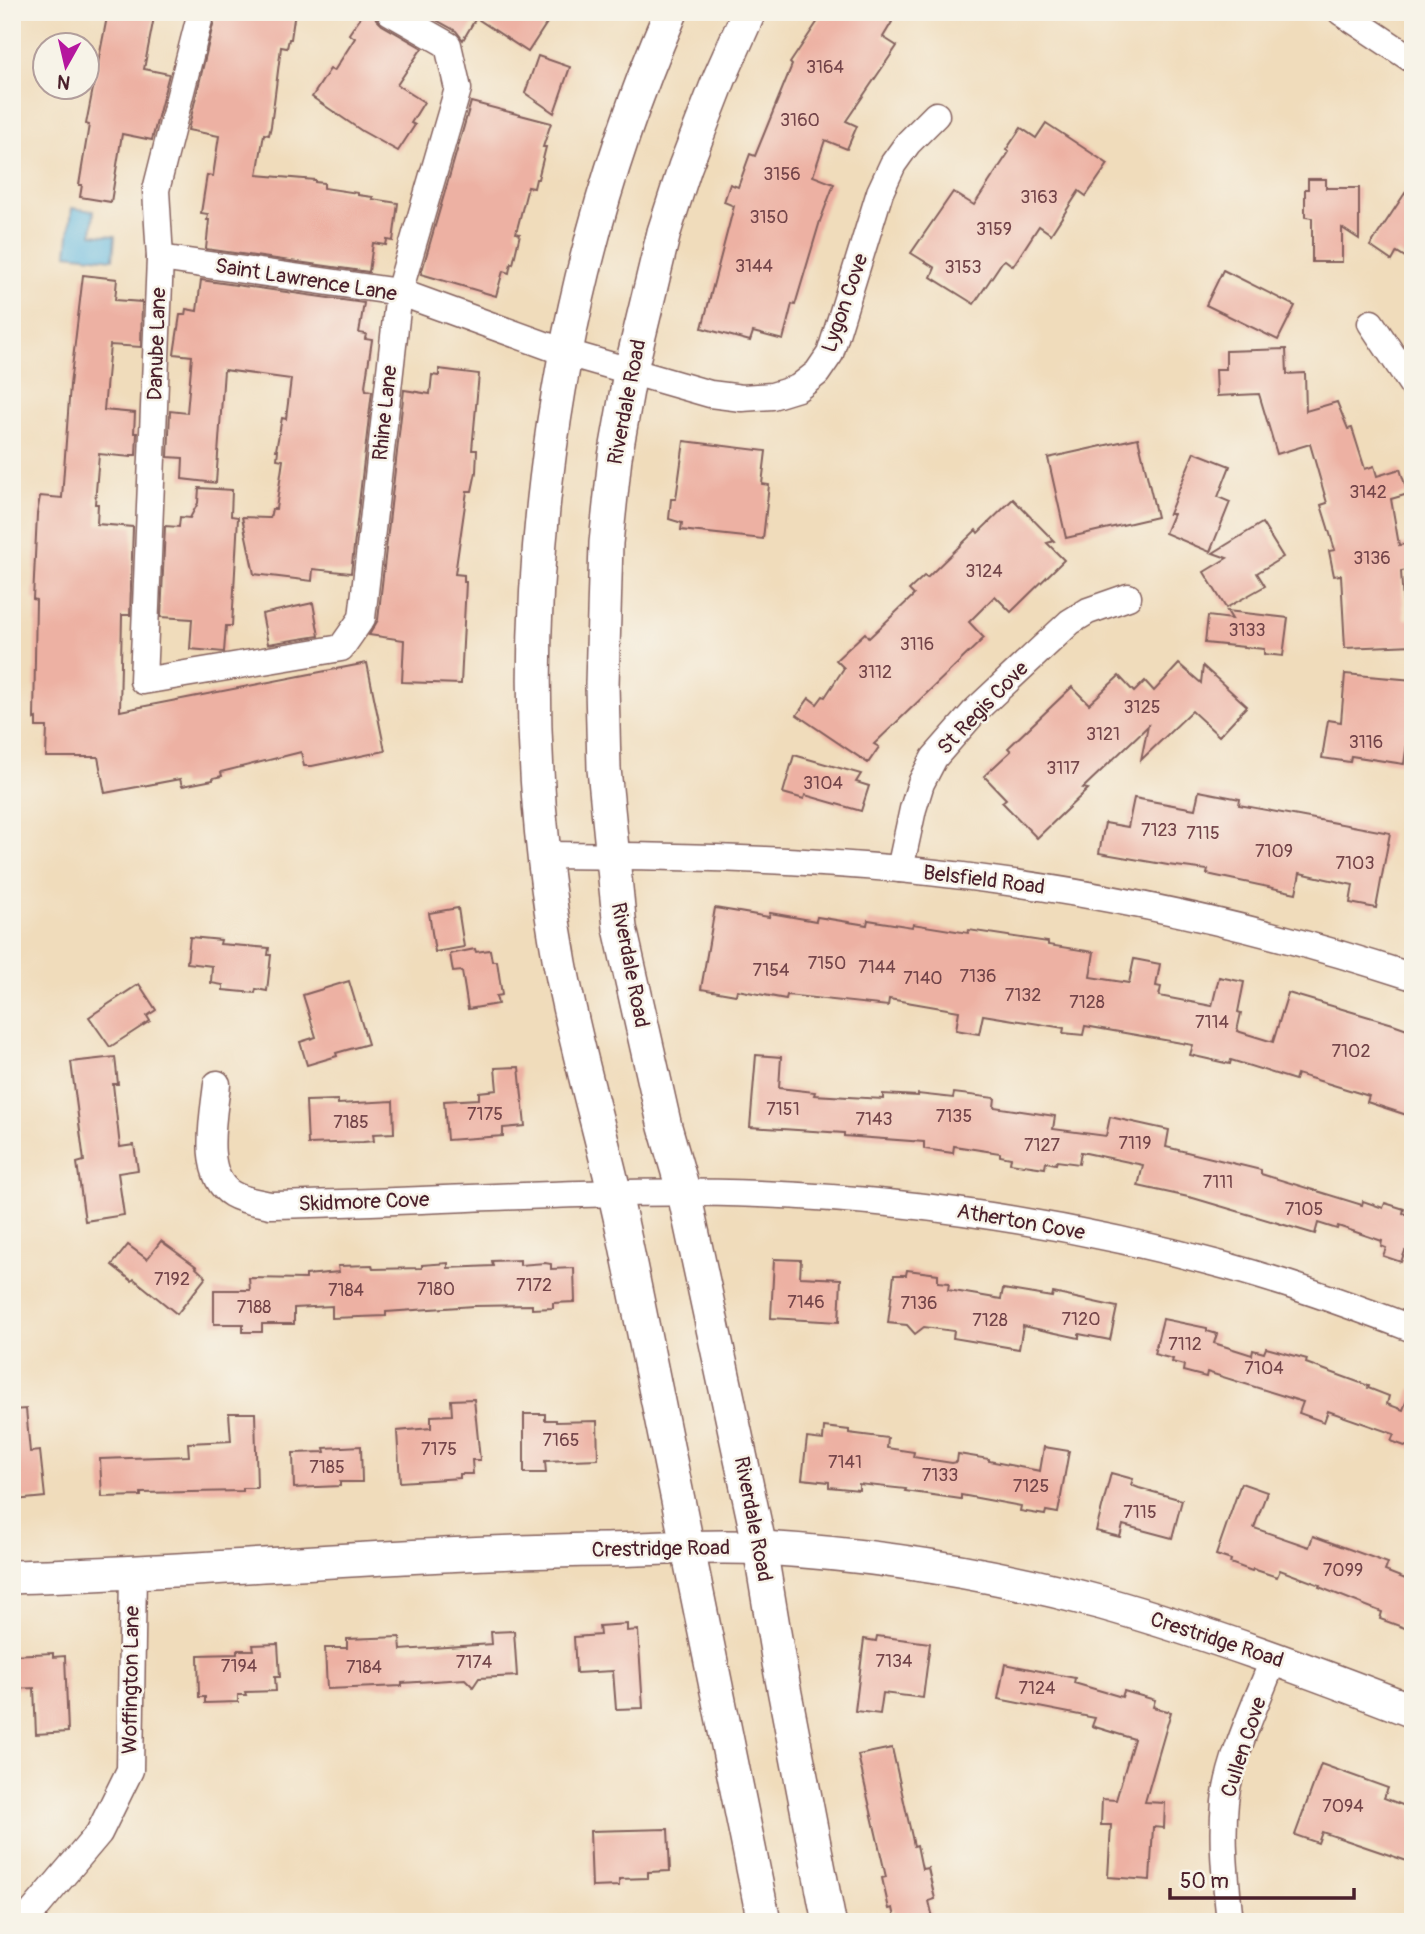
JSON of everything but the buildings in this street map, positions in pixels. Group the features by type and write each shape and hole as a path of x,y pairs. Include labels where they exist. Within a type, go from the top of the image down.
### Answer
{"street":[{"name":"Danube Lane","path":"143,681 160,258 156,190 201,12"},
{"name":"Rhine Lane","path":"143,681 341,648 362,618 399,292 458,89 447,45 390,12"},
{"path":"671,12 630,115 603,202 585,268 567,353 548,464 535,597 537,770 544,855 560,964 615,1193 764,1922"},
{"name":"Riverdale Road","path":"749,12 685,167 664,232 631,373 614,469 606,543 603,619 604,769 620,928 665,1127 684,1194 760,1548 779,1664 830,1922"},
{"path":"1341,12 1413,60"},
{"name":"Lygon Cove","path":"567,353 710,394 742,398 772,396 798,388 817,373 830,354 880,192 893,164 908,143 936,115"},
{"name":"Saint Lawrence Lane","path":"160,258 399,292 567,353"},
{"path":"1371,323 1413,386"},
{"name":"St Regis Cove","path":"900,869 922,783 944,745 976,710 1070,622 1088,611 1128,597"},
{"name":"Belsfield Road","path":"544,855 713,857 900,869 1064,890 1167,909 1305,944 1413,977"},
{"name":"Skidmore Cove","path":"217,1084 213,1164 218,1180 224,1187 247,1201 270,1205 319,1204 615,1193"},
{"name":"Atherton Cove","path":"615,1193 758,1194 842,1199 1022,1220 1144,1245 1233,1268 1413,1328"},
{"name":"Crestridge Road","path":"12,1577 547,1550 760,1548 841,1555 1001,1580 1099,1602 1273,1658 1413,1711"},
{"name":"Woffington Lane","path":"24,1922 99,1833 130,1770 133,1572"},
{"name":"Cullen Cove","path":"1230,1922 1224,1845 1225,1800 1242,1742 1273,1658"}],"water":[{"path":"72,208 94,211 92,234 115,236 113,259 67,254"}]}
